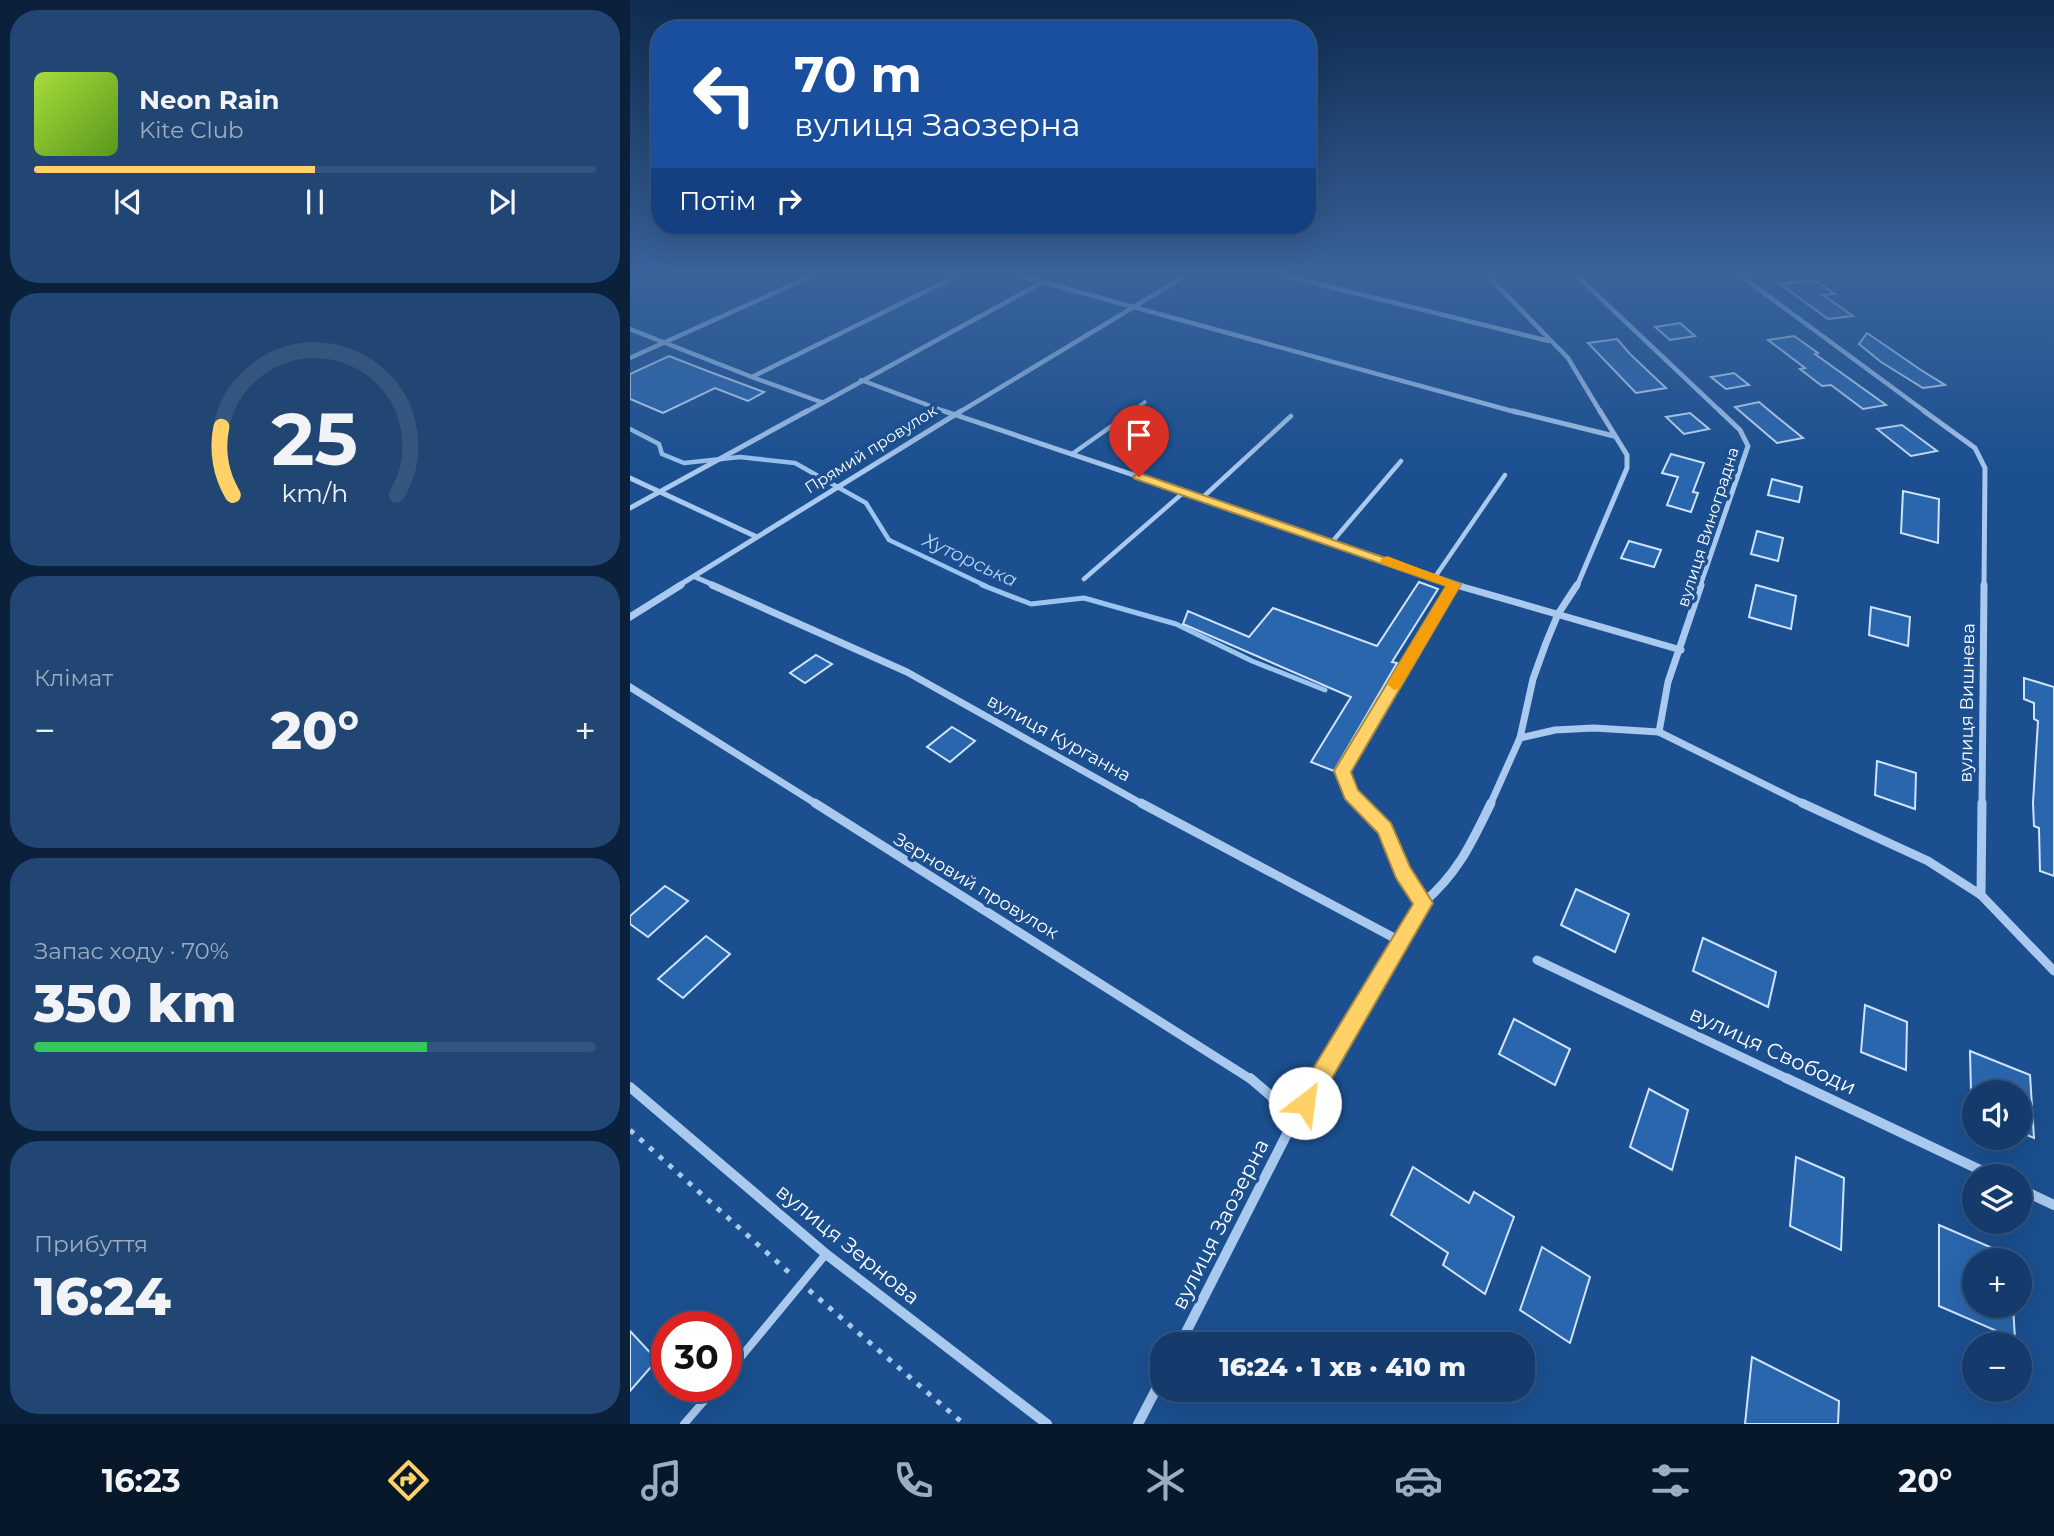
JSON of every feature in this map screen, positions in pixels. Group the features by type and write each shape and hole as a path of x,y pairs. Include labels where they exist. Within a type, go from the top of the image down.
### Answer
{"street":[{"path":"654,339 821,402"},
{"path":"630,358 670,339"},
{"path":"752,377 828,339"},
{"path":"630,508 936,339"},
{"name":"Прямий провулок","path":"630,617 841,482 1077,339"},
{"path":"1246,339 1586,432 1614,436"},
{"path":"1544,339 1550,341 1568,358 1627,455 1624,481 1575,590 1558,614"},
{"name":"вулиця Виноградна","path":"1643,339 1746,438 1748,446 1668,682 1659,732"},
{"name":"вулиця Вишнева","path":"1827,339 1956,434 1982,457 1985,468 1981,895"},
{"path":"862,380 953,414 1454,584 1558,614 1599,622 1681,650"},
{"path":"630,478 757,537"},
{"name":"вулиця Курганна","path":"695,577 907,673 1007,726 1093,778 1322,897 1400,941"},
{"path":"1423,903 1402,872 1385,828 1351,794 1342,771 1454,584"},
{"name":"вулиця Заозерна","path":"1186,1332 1292,1126 1400,941 1423,903 1447,882 1466,855 1520,738 1533,679 1558,614"},
{"name":"Зерновий провулок","path":"630,687 1242,1071 1271,1096 1292,1126"},
{"path":"1520,738 1555,730 1594,728 1659,732 1854,829 1927,861 1981,895 2054,971"},
{"name":"вулиця Свободи","path":"1537,960 1968,1164"},
{"name":"вулиця Зернова","path":"630,1087 827,1254 1047,1424"},
{"path":"2032,1195 2054,1205"},
{"path":"1139,1424 1150,1402"}],"lane":[{"path":"1072,454 1145,402"},
{"path":"1202,498 1291,416"},
{"path":"1332,542 1401,461"},
{"path":"1435,577 1505,475"},
{"path":"1084,579 1184,492"},
{"path":"742,1356 827,1254"},
{"path":"684,1424 703,1402"}],"building":[{"path":"1617,339 1666,388 1636,393 1588,343"},
{"path":"1799,339 1886,405 1863,409 1831,385 1822,386 1800,369 1805,368 1768,340"},
{"path":"1862,339 1876,339 1945,385 1923,388 1881,362 1859,344"},
{"path":"669,356 764,392 748,401 715,388 663,413 630,399 630,374"},
{"path":"1734,373 1749,385 1726,389 1711,377"},
{"path":"1759,402 1803,438 1777,443 1735,407"},
{"path":"1690,413 1709,429 1684,434 1666,417"},
{"path":"1902,425 1937,451 1911,456 1877,429"},
{"path":"1671,454 1704,463 1693,492 1698,493 1691,512 1667,505 1678,477 1662,473"},
{"path":"1772,479 1802,487 1799,502 1768,495"},
{"path":"1903,491 1939,499 1938,543 1901,533"},
{"path":"1757,531 1783,538 1778,561 1751,554"},
{"path":"1629,541 1661,550 1654,567 1621,558"},
{"path":"1419,582 1438,589 1392,662 1397,663 1334,771 1311,762 1351,697 1183,624 1188,611 1249,637 1273,608 1377,646"},
{"path":"1756,585 1796,596 1791,629 1749,617"},
{"path":"1871,607 1910,617 1908,646 1869,635"},
{"path":"816,655 832,664 805,683 790,673"},
{"path":"2024,678 2054,687 2054,876 2040,871 2039,828 2034,826 2033,803 2038,721 2034,719 2034,703 2024,699"},
{"path":"952,727 975,741 950,762 927,747"},
{"path":"1877,761 1916,773 1915,809 1875,795"},
{"path":"665,886 688,901 648,937 630,924 630,916"},
{"path":"1576,889 1629,914 1615,952 1561,925"},
{"path":"706,936 730,954 683,998 658,979"},
{"path":"1703,938 1776,972 1768,1007 1693,971"},
{"path":"1865,1005 1907,1022 1906,1070 1861,1052"},
{"path":"1514,1019 1570,1049 1555,1085 1499,1054"},
{"path":"1970,1051 2030,1075 2030,1080 1971,1080"},
{"path":"1649,1089 1688,1110 1672,1170 1630,1147"},
{"path":"2032,1106 2034,1138 2032,1137"},
{"path":"1796,1157 1844,1178 1841,1250 1790,1226"},
{"path":"1413,1167 1469,1203 1474,1192 1514,1217 1485,1294 1443,1265 1448,1253 1391,1215"},
{"path":"1939,1225 1992,1248 1962,1248 1962,1316 1939,1306"},
{"path":"1542,1247 1590,1277 1570,1343 1520,1310"},
{"path":"1967,1318 2014,1318 2015,1332 1999,1332"},
{"path":"630,1331 651,1354 651,1367 630,1391"},
{"path":"1752,1357 1839,1401 1838,1424 1745,1424"}],"waterway":[{"name":"Хуторська","path":"630,429 659,444 662,454 684,463 740,457 795,463 866,503 889,540 986,586"},
{"name":"Хуторська","path":"982,585 1031,604 1084,598 1176,624 1252,661 1325,690"}],"slow traffic":[{"path":"1387,560 1454,584 1394,684"}],"route":[{"path":"1139,477 1454,584 1342,771 1342,778 1351,794 1379,819 1385,828 1402,872 1423,903 1305,1103"}]}
